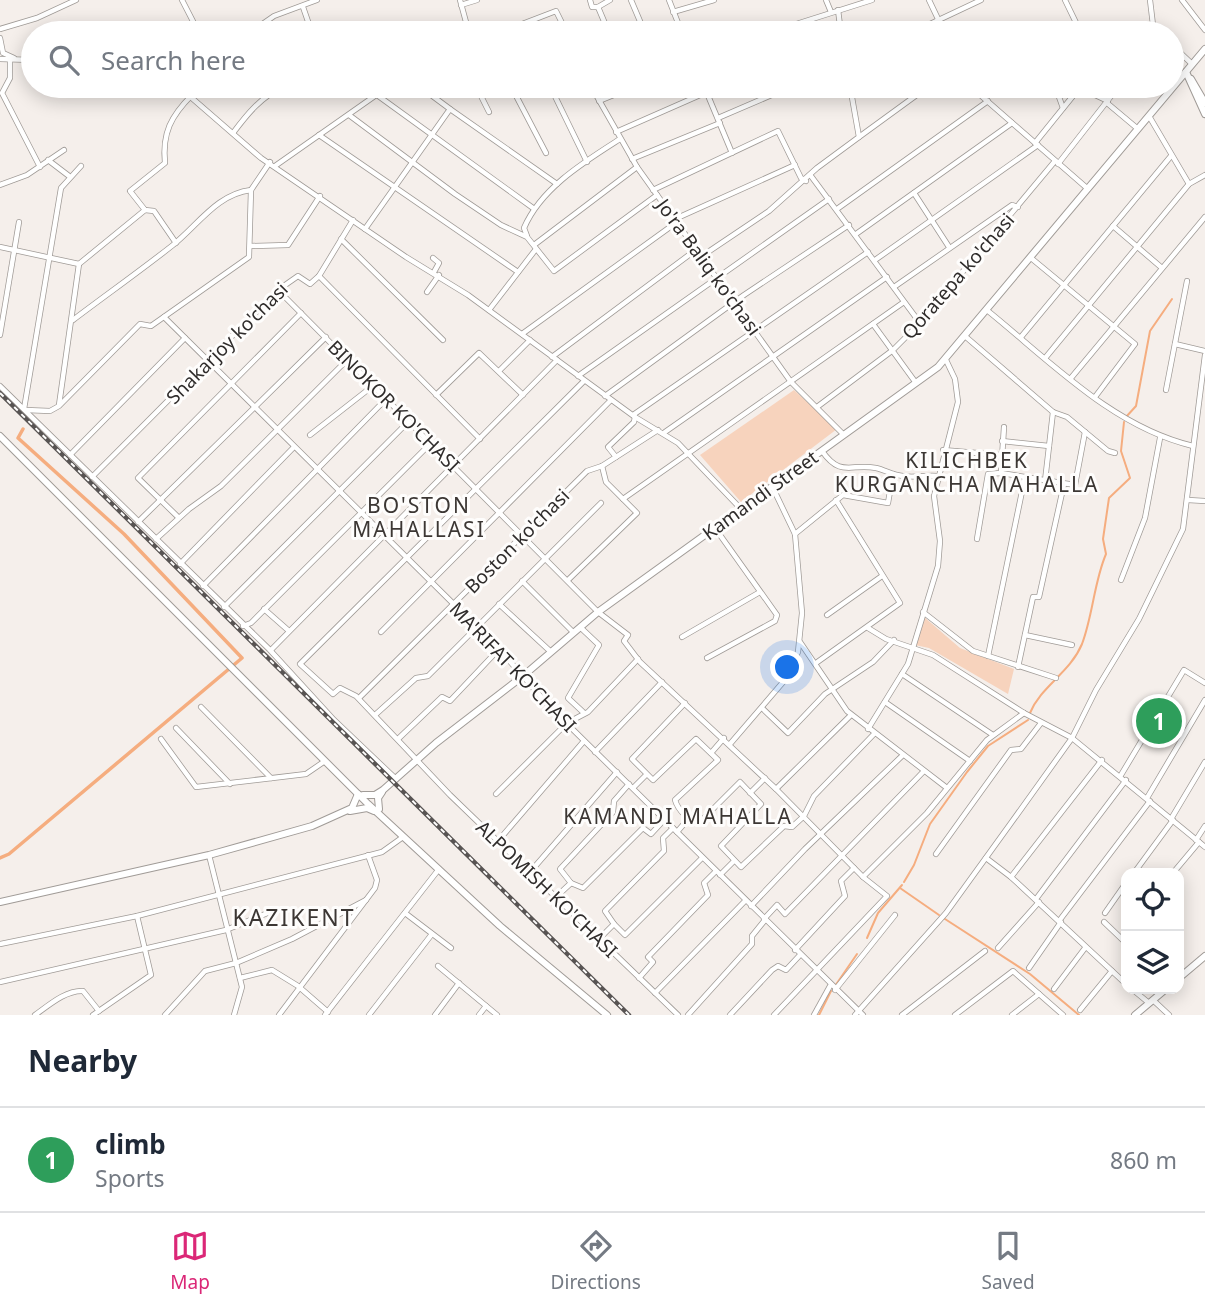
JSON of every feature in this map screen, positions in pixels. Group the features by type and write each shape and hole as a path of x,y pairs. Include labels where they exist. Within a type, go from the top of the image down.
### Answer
{"main road":[{"name":"Kamandi Street","path":"1184,74 1205,49"},
{"path":"1186,72 1205,114"},
{"path":"1193,87 1205,103"},
{"name":"Kamandi Street","path":"361,794 375,795 397,780 598,612 946,360 1164,98"},
{"path":"0,436 403,837 607,1015"},
{"path":"377,810 378,798 383,790"},
{"path":"338,815 356,804 361,794"},
{"path":"0,902 209,855 313,826 357,809 377,810 504,927"},
{"path":"1184,974 1205,956"},
{"path":"1135,1015 1160,994"}],"street":[{"path":"30,21 76,0"},
{"path":"182,0 193,21"},
{"path":"267,21 317,0"},
{"path":"466,21 460,2 477,0"},
{"path":"590,0 592,7 598,7 610,0"},
{"path":"631,0 640,21"},
{"path":"668,0 677,21"},
{"path":"673,12 714,0"},
{"path":"826,0 831,12"},
{"path":"804,21 872,0"},
{"path":"929,0 939,21"},
{"path":"941,21 981,0"},
{"path":"1065,0 1075,21"},
{"path":"1150,0 1153,21"},
{"path":"1182,0 1205,30"},
{"path":"303,7 308,21"},
{"path":"598,7 604,21"},
{"path":"838,10 838,21"},
{"path":"530,21 556,11 561,21"},
{"path":"0,29 21,23"},
{"path":"0,38 3,53 12,58"},
{"path":"1184,56 1192,64"},
{"path":"12,58 10,78 2,93 40,167"},
{"path":"0,60 21,59"},
{"path":"176,243 153,211 145,210 130,191 165,163 163,141 173,114 184,98"},
{"path":"196,98 233,133 272,164 489,310 634,416 665,432 741,509"},
{"path":"233,133 248,112 264,98"},
{"path":"25,410 50,411 59,406 141,324 151,326 249,257 251,190 272,164 373,98"},
{"path":"381,98 533,208"},
{"path":"435,98 557,184"},
{"path":"482,98 489,112"},
{"path":"517,98 546,153"},
{"path":"556,98 587,162"},
{"name":"Jo'ra Baliq ko'chasi","path":"597,98 637,167 791,382 844,435"},
{"path":"599,102 607,98"},
{"path":"616,132 693,98"},
{"path":"710,98 732,152"},
{"path":"632,159 766,98"},
{"path":"852,98 859,137"},
{"path":"702,256 769,211 859,137 913,98"},
{"path":"984,98 1088,190"},
{"path":"1059,98 1063,109"},
{"path":"875,260 1037,144 1072,98"},
{"path":"1101,98 1138,129"},
{"name":"Qoratepa ko'chasi","path":"817,407 893,350 920,323 1111,98"},
{"path":"836,209 988,101"},
{"path":"365,229 450,109"},
{"path":"349,115 501,225 527,237"},
{"path":"1149,116 1189,184"},
{"path":"856,234 1012,123"},
{"path":"653,190 778,131 795,165 806,180"},
{"path":"319,135 519,272"},
{"path":"620,139 557,184 533,208 524,228 527,237 554,271 657,195"},
{"path":"0,186 40,167 64,150"},
{"path":"1021,337 1171,156"},
{"path":"48,160 69,176"},
{"path":"522,334 676,220 795,165"},
{"path":"25,410 61,188 69,181 69,176 81,166"},
{"path":"489,310 535,247 637,167"},
{"path":"1046,357 1189,184 1205,175"},
{"path":"811,176 920,323"},
{"path":"73,320 176,243 204,213 239,191 251,190"},
{"path":"914,193 949,247"},
{"path":"249,246 288,245 320,196"},
{"path":"578,376 829,199"},
{"path":"894,287 1012,205 1018,207"},
{"path":"59,406 79,264 145,210"},
{"path":"1071,378 1205,217"},
{"path":"353,220 320,276 480,439"},
{"path":"0,335 19,222"},
{"path":"605,396 735,302 849,225"},
{"path":"1113,226 1162,268"},
{"path":"341,239 443,340"},
{"path":"0,247 79,264"},
{"path":"271,650 523,395 554,358 697,250"},
{"path":"634,416 754,329 868,252"},
{"path":"427,292 439,263 433,258"},
{"path":"1031,258 1135,344 1095,397"},
{"name":"Shakarjoy ko'chasi","path":"92,477 278,290 298,276 310,284 320,276"},
{"path":"665,432 887,277"},
{"path":"1166,390 1187,281"},
{"name":"BINOKOR KO'CHASI","path":"278,290 598,612 628,635 624,641 639,659"},
{"path":"623,499 904,302"},
{"path":"988,311 1121,418 1160,438 1193,446"},
{"path":"178,517 138,478 301,313"},
{"name":"MA'RIFAT KO'CHASI","path":"164,317 499,649 566,723 858,1014"},
{"path":"873,324 916,383"},
{"path":"138,522 326,337"},
{"path":"966,337 1053,412 1067,417 1108,452 1115,453"},
{"path":"70,455 185,338"},
{"path":"499,372 530,341"},
{"path":"858,1014 946,913 1072,738 1171,555 1183,529 1188,500 1205,353 1175,344"},
{"path":"436,395 479,353 523,395"},
{"path":"156,539 178,517 221,486 348,359"},
{"path":"868,729 902,674 938,566 940,550 934,496 943,450 958,401 955,379 946,360"},
{"path":"359,699 340,688 333,694 300,664 584,381"},
{"path":"310,435 374,385"},
{"path":"0,386 243,626 271,650 334,720 397,780"},
{"path":"203,586 387,398"},
{"path":"381,632 611,400"},
{"path":"1045,481 1053,412"},
{"path":"616,457 608,447 634,422 634,416"},
{"path":"224,607 409,421"},
{"path":"1001,472 1004,427"},
{"name":"Boston ko'chasi","path":"359,699 587,471 602,466 658,430"},
{"path":"977,539 988,474 1001,472 1075,485 1086,432"},
{"path":"1121,580 1145,518 1156,444 1160,438"},
{"path":"1002,441 1049,446"},
{"path":"243,626 251,623 431,443"},
{"path":"180,564 294,447"},
{"path":"943,450 1001,455"},
{"path":"822,451 828,460 840,467 875,467 893,474 937,476"},
{"path":"568,580 637,513 606,482 602,466"},
{"path":"795,534 843,495 888,503 893,474"},
{"path":"988,656 1025,477"},
{"path":"1018,667 1033,597 1039,597 1064,484"},
{"path":"730,744 763,709 794,663 799,642 802,613 795,534 772,486"},
{"path":"816,663 900,603 836,500"},
{"path":"1188,500 1205,501"},
{"path":"375,715 416,678 428,676 601,503"},
{"path":"707,658 775,621 778,615 715,528"},
{"path":"827,615 882,576"},
{"path":"522,581 573,632"},
{"path":"682,637 760,592"},
{"path":"499,604 551,652"},
{"path":"264,609 289,631"},
{"path":"923,612 973,651 1056,678"},
{"path":"580,626 599,645 568,698 583,712"},
{"path":"868,628 886,639 933,655 1024,713 1072,738 1121,775 1205,847"},
{"path":"1025,635 1072,645"},
{"path":"763,709 788,733 832,689 873,663 894,640"},
{"path":"799,642 851,715 947,788"},
{"path":"398,738 442,697 450,701 499,649"},
{"path":"495,793 566,723 583,712 588,712 639,659 724,738 863,877 887,896 774,1015"},
{"path":"1121,775 1184,670 1205,683"},
{"path":"902,674 993,735"},
{"path":"595,752 662,682"},
{"name":"ALPOMISH KO'CHASI","path":"359,699 417,761 678,1015"},
{"path":"1029,968 1148,799 1205,700"},
{"path":"884,702 970,761"},
{"path":"685,703 632,760 653,780 696,739 711,753 718,760 675,800 689,818 699,823 740,782 761,803 721,846 734,861 745,867 785,826 792,827 804,816 814,796 874,734"},
{"path":"201,706 271,778"},
{"path":"863,877 993,735 1024,713"},
{"path":"776,789 851,715"},
{"path":"936,854 1011,750 1023,747 1041,723"},
{"path":"176,728 230,784"},
{"path":"711,753 724,738"},
{"path":"161,739 192,786 306,774 324,759"},
{"path":"498,841 584,741"},
{"path":"751,906 903,755"},
{"path":"1012,877 1102,760"},
{"path":"1138,868 1172,820 1205,762"},
{"path":"688,1015 752,944 752,936 777,905 785,914 924,771"},
{"path":"531,871 617,772"},
{"path":"646,775 614,802 613,812 560,869 571,883 583,888 643,828 651,834 664,820"},
{"path":"750,793 765,778"},
{"path":"998,947 1037,901 1126,780"},
{"path":"689,818 663,838 664,851 605,911 625,935 702,858"},
{"path":"1177,868 1198,841 1205,826"},
{"path":"0,944 137,916 382,852 403,837"},
{"path":"209,855 242,988 234,1015"},
{"path":"279,1015 298,986 366,900 377,880 368,855"},
{"path":"986,858 1012,877 1121,979"},
{"path":"639,978 653,962 648,957 708,895 704,883 734,861"},
{"path":"794,950 845,896 841,881 854,868"},
{"path":"240,978 272,970 298,986 327,1013 439,869"},
{"path":"556,897 571,883"},
{"path":"1105,913 1121,890"},
{"path":"164,1015 205,971 236,963 292,939 366,900"},
{"path":"655,993 745,901"},
{"path":"0,982 226,930 275,910"},
{"path":"405,913 450,948"},
{"path":"814,1015 832,988 895,915"},
{"path":"93,1015 151,975 137,916"},
{"path":"1104,922 1121,937"},
{"path":"599,939 614,924"},
{"path":"369,1015 432,934"},
{"path":"1054,989 1085,948"},
{"path":"902,1015 985,951"},
{"path":"730,1015 772,970 778,966 786,970 800,956"},
{"path":"439,966 497,1015"},
{"path":"955,1015 1013,971 1063,1015"},
{"path":"1080,1010 1112,971"},
{"path":"435,1015 460,984"},
{"path":"35,1015 79,990 83,991 99,1011"},
{"path":"1012,1015 1039,994"},
{"path":"1139,994 1169,1015"},
{"path":"479,1015 486,1006"}],"shaded area":[{"path":"794,390 837,429 741,502 700,455"},
{"path":"924,617 960,648 1014,669 1008,694 929,648 915,645"}],"waterway":[{"path":"1126,417 1136,406 1150,331 1172,299"},
{"path":"1030,713 1041,695 1077,654 1086,633 1106,554 1103,539 1109,498 1130,478 1121,451 1124,422"},
{"path":"0,858 9,854 242,658 124,534 18,438 23,429"},
{"path":"904,882 914,865 930,824 967,772 988,746 1028,720"},
{"path":"867,938 878,913 902,885"},
{"path":"900,888 939,915"},
{"path":"945,919 1030,974 1079,1015"},
{"path":"835,986 857,954"},
{"path":"819,1015 831,991"}],"railway":[{"path":"0,393 629,1015"}],"place":[{"name":"climb","path":"1159,721"}],"district":[{"name":"KILICHBEK KURGANCHA MAHALLA","path":"967,473"},
{"name":"BO'STON MAHALLASI","path":"419,518"},
{"name":"KAMANDI MAHALLA","path":"678,817"},
{"name":"KAZIKENT","path":"294,918"}]}
